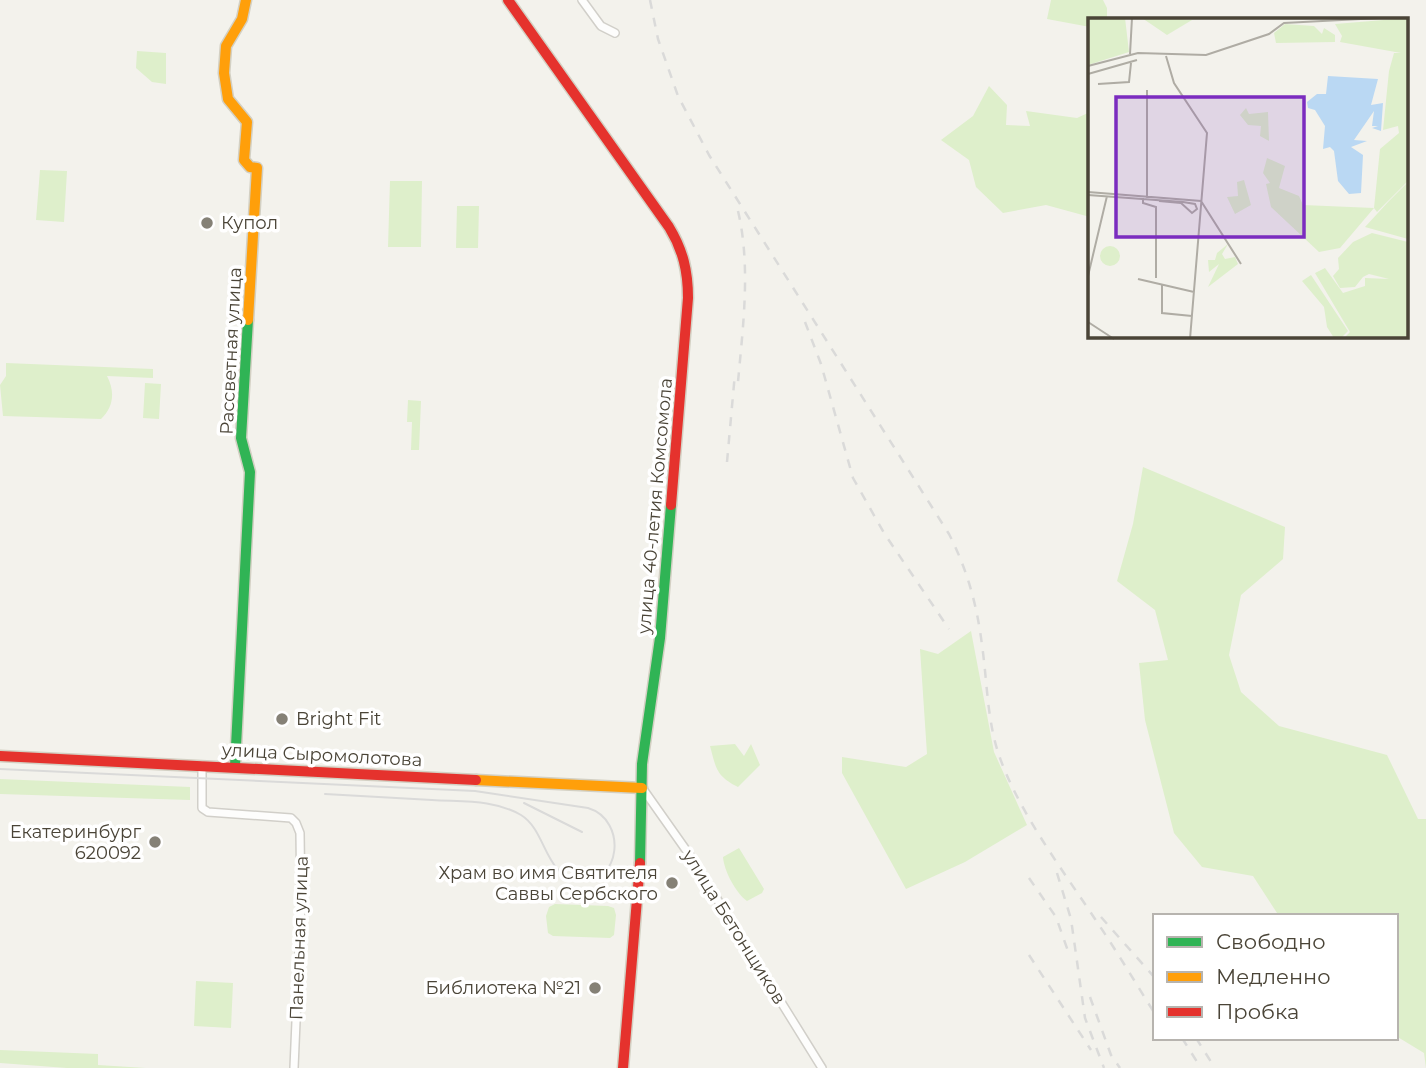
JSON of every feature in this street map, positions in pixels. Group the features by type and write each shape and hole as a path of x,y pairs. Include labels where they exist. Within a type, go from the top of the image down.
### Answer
{"street":[{"name":"Рассветная улица","path":"235,766 250,472 241,429 257,168 250,167 244,160 247,122 230,104 223,73 224,50 228,39 245,16 246,0"},
{"name":"улица 40-летия Комсомола","path":"508,0 669,227 683,249 688,272 660,638 642,764 642,841 623,1068"},
{"path":"582,0 601,26 615,33"},
{"name":"улица Сыромолотова","path":"0,756 642,788"},
{"name":"Панельная улица","path":"202,765 202,808 208,812 291,818 300,834 301,905 295,1068"},
{"name":"улица Бетонщиков","path":"642,788 691,857 822,1068"}],"green space":[{"path":"1051,0 1103,0 1107,8 1107,18 1088,18 1088,27 1047,19"},
{"path":"137,51 166,53 166,84 152,82 136,68"},
{"path":"989,86 1007,105 1006,125 1030,126 1026,111 1077,118 1088,113 1088,216 1046,205 1003,213 976,187 969,160 941,140 973,116"},
{"path":"40,170 67,171 64,222 36,220"},
{"path":"390,181 422,181 421,247 388,247"},
{"path":"457,206 479,206 478,248 456,248"},
{"path":"6,363 153,369 153,378 107,376 112,399 109,409 101,419 3,416 0,385 6,376"},
{"path":"145,383 161,384 159,419 143,418"},
{"path":"408,400 421,401 419,450 411,450 412,422 407,422"},
{"path":"1143,467 1285,527 1283,559 1241,595 1229,655 1241,692 1279,726 1387,755 1418,819 1426,819 1426,1068 1424,1053 1398,1037 1398,914 1278,914 1253,876 1202,867 1174,833 1145,720 1139,663 1168,660 1155,610 1117,581 1133,524"},
{"path":"971,631 994,752 1027,825 965,862 906,889 842,773 842,757 906,767 927,754 920,649 938,654"},
{"path":"735,744 744,756 751,744 760,765 738,787 718,771 710,746"},
{"path":"0,779 190,787 190,800 0,794"},
{"path":"739,848 764,889 762,893 747,901 731,881 723,857"},
{"path":"555,904 614,908 614,935 610,938 553,936 548,933 546,916 549,907"},
{"path":"196,981 233,983 231,1028 194,1026"},
{"path":"0,1050 98,1054 98,1065 146,1068 67,1068 0,1063"}],"tram line":[{"path":"0,769 475,791 588,808 601,815 609,825 614,838 614,851 611,863 604,873 593,879 579,880 568,877 552,862 530,822 500,806 466,801 325,794"},
{"path":"524,803 582,832"}],"railway":[{"path":"650,0 658,39 678,96 709,155 949,534 961,560 974,602 991,723 1005,771 1040,837 1153,1011"},
{"path":"738,211 745,275 738,382"},
{"path":"805,322 821,364 853,478 884,533 949,629"},
{"path":"727,462 735,373"},
{"path":"1057,873 1071,919 1085,1018 1104,1068"},
{"path":"1029,878 1056,917 1069,954"},
{"path":"1101,917 1153,976"},
{"path":"1029,955 1091,1050"},
{"path":"1090,997 1111,1055 1120,1068"},
{"path":"1183,1040 1201,1068"},
{"path":"1197,1040 1215,1068"}],"traffic: fast":[{"path":"235,766 250,472 241,438 248,320"},
{"path":"640,863 642,764 660,638 671,505"}],"traffic: slow":[{"path":"246,0 242,19 226,46 224,73 228,99 247,122 244,160 250,167 257,168 248,320"},
{"path":"476,780 642,788"}],"traffic: jam":[{"path":"508,0 669,227 681,252 686,270 688,298 671,505"},
{"path":"0,756 476,780"},
{"path":"623,1068 640,863"}],"place":[{"name":"Купол","path":"207,223"},
{"name":"Bright Fit","path":"282,719"},
{"name":"Екатеринбург 620092","path":"155,842"},
{"name":"Храм во имя Святителя Саввы Сербского","path":"672,883"},
{"name":"Библиотека №21","path":"595,988"}]}
